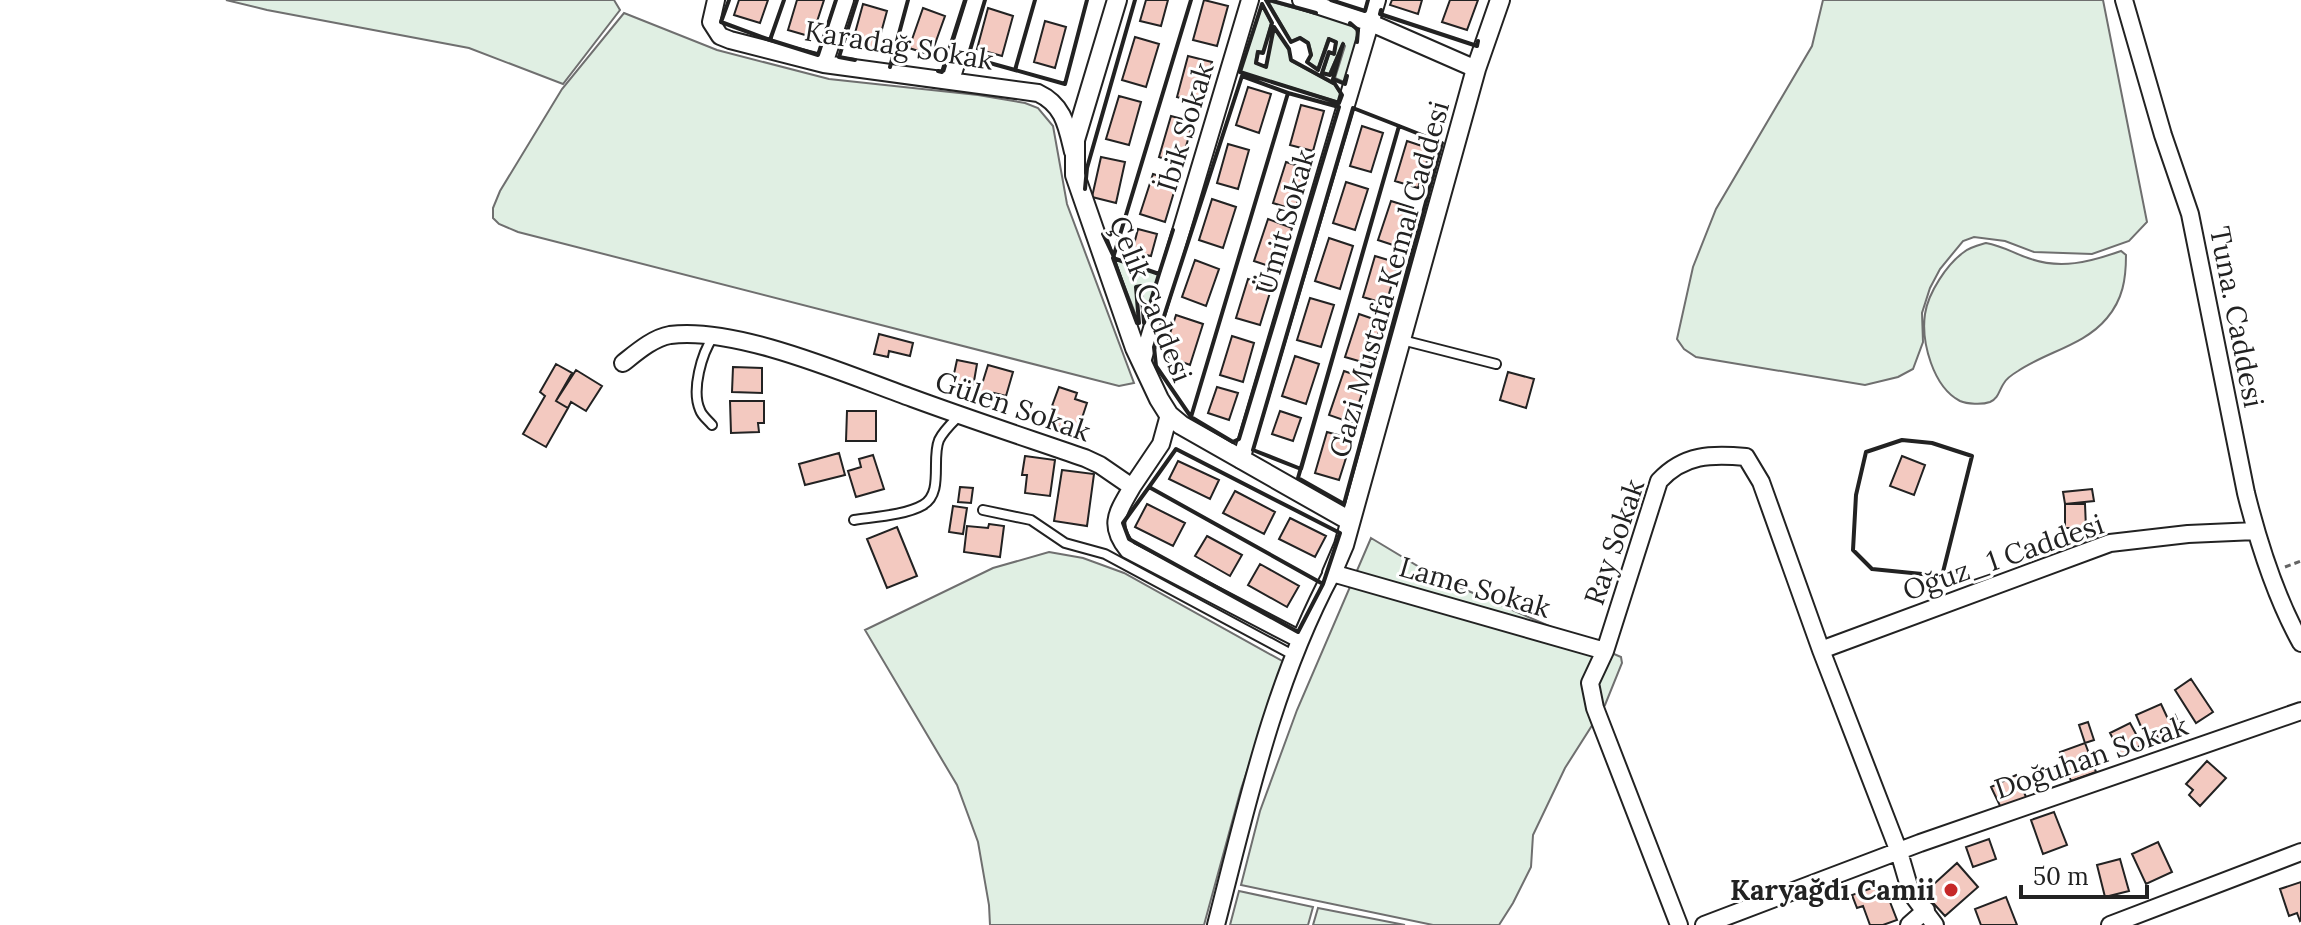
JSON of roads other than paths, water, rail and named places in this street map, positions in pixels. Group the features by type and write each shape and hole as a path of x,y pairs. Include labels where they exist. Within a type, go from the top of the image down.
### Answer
{"street":[{"name":"Karadağ Sokak","path":"716,0 711,22 720,36 824,64 1045,96 1064,115 1073,154"},
{"path":"824,64 845,0"},
{"path":"951,80 976,0"},
{"name":"Çelik Caddesi","path":"1117,0 1073,154 1080,196 1142,362 1169,415 1181,425 1350,521"},
{"name":"İbik Sokak","path":"1142,362 1250,0"},
{"path":"1301,0 1371,23 1476,69"},
{"name":"Ümit Sokak","path":"1241,460 1377,0"},
{"name":"Gazi Mustafa Kemal Caddesi","path":"1332,573 1344,545 1476,69 1500,0"},
{"name":"Tuna. Caddesi","path":"2124,0 2163,135 2190,214 2256,531 2270,574 2301,643"},
{"name":"Gülen Sokak","path":"623,363 665,336 713,337 802,358 1092,461 1132,487"},
{"path":"1169,415 1161,444 1116,515 1115,527 1119,538 1128,550 1296,647"},
{"name":"Ray Sokak","path":"1679,925 1595,708 1590,683 1605,651 1659,481 1672,467 1697,457 1724,455 1746,457 1761,482 1821,650 1899,852 1906,883 1935,925"},
{"name":"Oğuz_1 Caddesi","path":"1821,650 2110,543 2188,534 2256,531"},
{"path":"1216,925 1269,720 1296,647 1332,573"},
{"name":"Lame Sokak","path":"1332,573 1605,651"},
{"name":"Doğuhan Sokak","path":"1704,925 1899,852 2301,711"},
{"path":"2110,925 2301,852"},
{"path":"1909,925 1926,910"}],"lane":[{"path":"712,425 699,410 698,401 700,361 713,337"},
{"path":"1402,340 1496,364"},
{"path":"854,520 912,509 930,500 935,490 938,442 960,415"},
{"path":"983,510 1031,520 1065,543 1105,554 1296,647"}],"place":[{"name":"Karyağdı Camii","path":"1951,890"}]}
